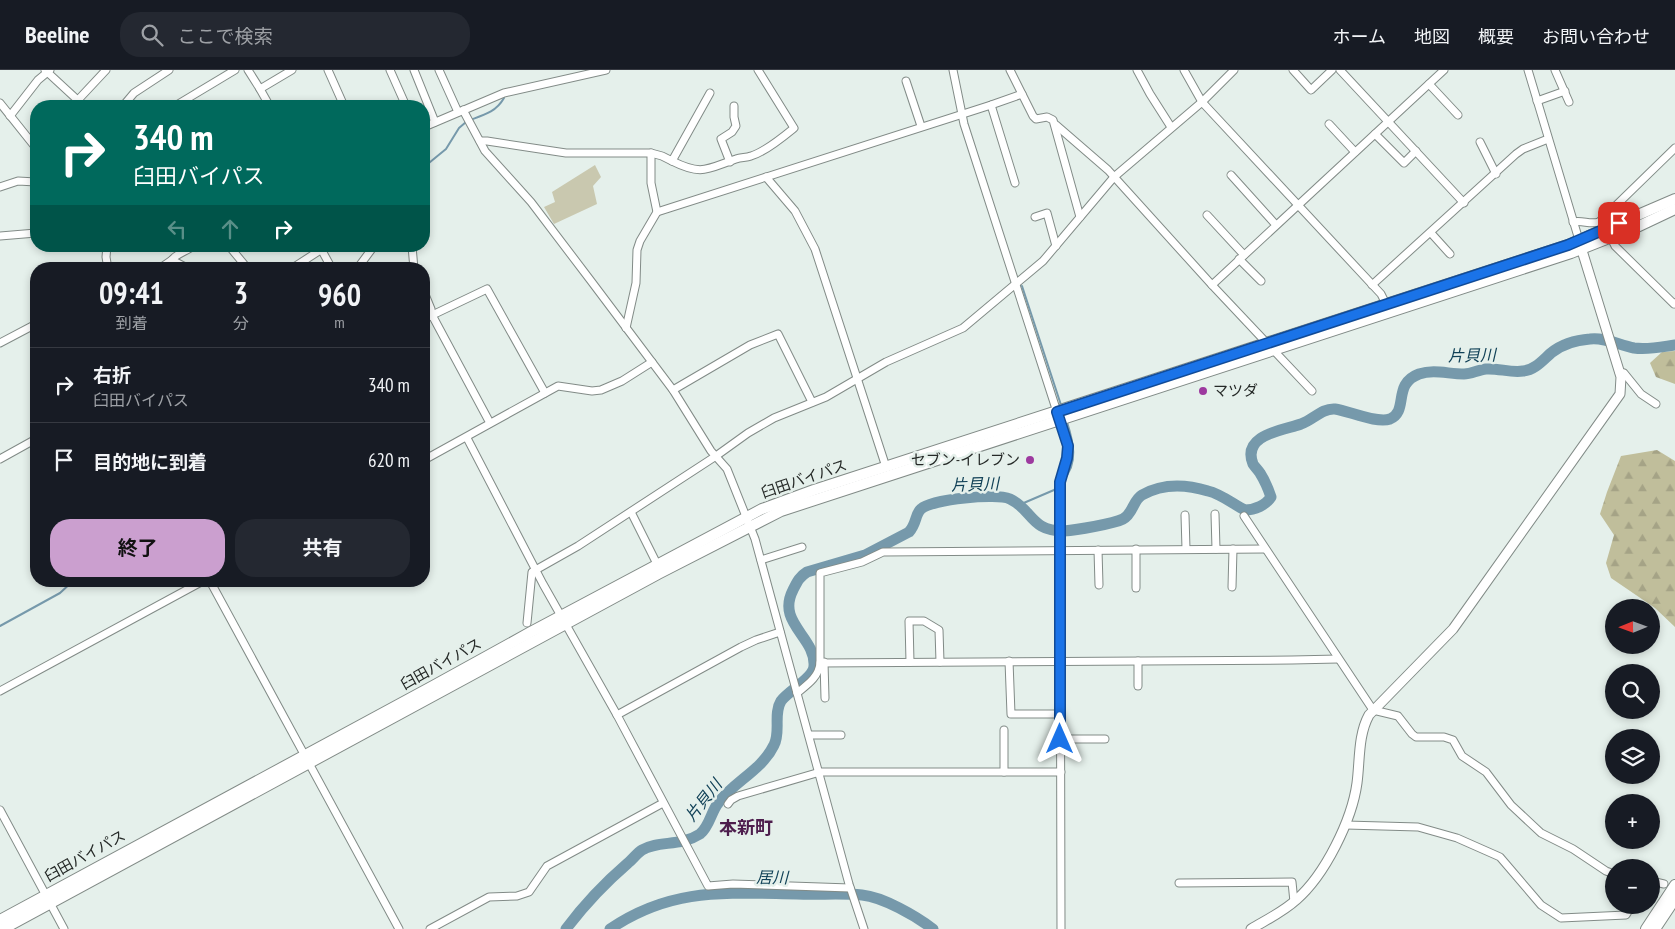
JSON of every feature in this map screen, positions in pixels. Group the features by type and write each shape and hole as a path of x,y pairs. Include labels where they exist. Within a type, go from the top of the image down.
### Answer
{"highway":[{"name":"臼田バイパス","path":"0,920 48,899 748,521 779,502 886,467 1273,350 1580,245 1675,200"},
{"name":"臼田バイパス","path":"563,620 657,564 748,521 1058,416 1266,342 1580,245 1611,238 1675,209"},
{"path":"1646,929 1675,885"},
{"name":"臼田バイパス","path":"3,929 48,899"},
{"path":"1656,929 1675,899"}],"main road":[{"path":"1251,929 1294,902 1313,883 1346,825 1356,792 1364,728 1373,710 1453,629 1614,402 1621,388 1619,372 1580,245"}],"street":[{"path":"78,100 106,70"},
{"path":"129,100 134,93 169,70"},
{"path":"185,100 235,70"},
{"path":"248,70 266,100"},
{"path":"260,89 292,70"},
{"path":"328,70 341,100"},
{"path":"390,70 403,100"},
{"path":"414,70 426,100"},
{"path":"439,70 485,151 531,202 673,390 716,456 727,469 748,521 760,560 852,892 864,929"},
{"path":"430,124 504,93 606,70"},
{"path":"480,142 487,141 566,153 651,153 687,168 706,170 736,159 753,156 794,128 758,70"},
{"path":"953,70 962,113 1068,446 1067,458 1060,482 1061,929"},
{"path":"1010,70 1033,116 1036,119 1051,118 1055,124 1108,170 1212,285 1312,391"},
{"path":"1137,70 1171,127"},
{"path":"1184,70 1202,102 1381,294 1386,304"},
{"path":"526,623 530,602 531,575 536,569 578,546 748,433 774,418 826,397 893,359 963,328 1043,261 1114,177 1202,102 1234,70"},
{"path":"1293,70 1311,90 1332,70"},
{"path":"1340,70 1464,203"},
{"path":"1212,285 1444,70"},
{"path":"1528,70 1580,245"},
{"path":"1555,70 1570,102"},
{"path":"10,116 47,71 76,100"},
{"path":"906,81 921,126"},
{"path":"1429,84 1458,115"},
{"path":"1537,101 1565,90"},
{"path":"672,161 710,92"},
{"path":"626,328 636,283 637,250 640,241 657,212 1022,94"},
{"path":"0,104 30,141"},
{"path":"991,105 1015,183"},
{"path":"730,162 721,139 735,128 734,106"},
{"path":"430,110 435,122"},
{"path":"1055,124 1080,217"},
{"path":"1330,124 1355,152"},
{"path":"1375,134 1404,163 1416,152"},
{"path":"1372,285 1523,149 1548,139"},
{"path":"1480,142 1496,174"},
{"path":"1573,222 1580,220 1594,223 1599,222 1675,148"},
{"path":"651,153 651,183 657,212"},
{"path":"1231,175 1276,225"},
{"path":"766,177 795,211 809,235 822,266 886,467"},
{"path":"0,186 18,181 30,182"},
{"path":"1035,217 1047,213 1056,246"},
{"path":"1207,215 1261,281"},
{"path":"1431,233 1450,254"},
{"path":"0,236 30,234"},
{"path":"1611,238 1615,246 1675,303"},
{"path":"169,262 174,256 184,252"},
{"path":"234,252 242,262"},
{"path":"301,262 315,252"},
{"path":"172,260 176,262"},
{"path":"432,315 487,288 544,394"},
{"path":"430,309 490,423"},
{"path":"0,343 30,327"},
{"path":"673,390 750,345 778,334 812,402"},
{"path":"430,457 558,386 592,391 601,390 652,362"},
{"path":"1619,372 1624,373 1641,394 1656,404"},
{"path":"467,438 563,620 617,715 708,886 733,884 852,892"},
{"path":"0,459 30,442"},
{"path":"631,512 657,564"},
{"path":"1215,514 1216,549"},
{"path":"1185,515 1186,549"},
{"path":"1244,516 1373,710 1398,716 1412,734 1416,736 1444,737 1453,740 1462,756 1486,772 1516,810 1542,833 1573,849 1605,870"},
{"path":"760,560 802,547"},
{"path":"1136,549 1136,588"},
{"path":"1232,587 1233,549"},
{"path":"825,698 822,662 820,573 862,562 884,552 1265,549"},
{"path":"1098,550 1099,585"},
{"path":"0,691 192,587"},
{"path":"213,587 399,929"},
{"path":"910,662 909,621 924,621 939,630 940,662"},
{"path":"617,715 741,647 780,632"},
{"path":"822,662 1338,659"},
{"path":"1009,661 1011,714 1060,714"},
{"path":"1138,661 1138,686"},
{"path":"796,692 810,682 817,674 822,662"},
{"path":"1004,730 1004,772"},
{"path":"809,735 841,735"},
{"path":"1060,739 1105,739"},
{"path":"728,804 738,796 820,772 1060,772"},
{"path":"430,929 489,897 517,896 529,892 547,866 663,803"},
{"path":"0,810 64,929"},
{"path":"1346,825 1418,826 1457,838 1500,857 1541,905 1561,918 1627,914"},
{"path":"1179,883 1292,882 1294,902"},
{"path":"1660,883 1664,884"}],"green space":[{"path":"595,165 601,177 593,186 597,204 554,224 544,207 555,202 552,192"},
{"path":"1675,351 1675,384 1656,377 1650,363 1662,352"},
{"path":"1657,450 1675,461 1675,627 1660,613 1660,599 1642,599 1611,578 1606,563 1614,535 1600,514 1621,456"}],"waterway":[{"path":"470,120 493,110 504,98"},
{"path":"430,162 446,149 459,128 466,122"},
{"path":"1022,286 1061,405"},
{"name":"片貝川","path":"566,929 596,894 640,851 655,845 685,841 700,834 725,795 763,762 769,754 776,740 778,712 781,701 810,675 814,666 813,656 809,647 789,612 789,602 800,578 807,572 865,555 909,532 919,511 927,505 965,498 1003,497 1018,504 1044,528 1064,531 1103,525 1123,519 1129,514 1142,495 1158,488 1174,486 1213,492 1245,510 1253,509 1263,505 1271,497 1260,473 1253,464 1251,454 1253,446 1266,435 1301,424 1326,410 1341,410 1378,420 1390,419 1399,410 1406,384 1411,378 1419,374 1436,372 1467,374 1486,369 1527,370 1560,347 1585,340 1601,339 1639,349 1675,345"},
{"path":"1063,480 1068,474 1073,460 1073,444 1067,422"},
{"path":"1019,505 1054,490 1058,486"},
{"path":"0,626 60,593 66,587"},
{"name":"居川","path":"610,929 633,915 678,899 700,895 747,893 862,895 880,899 899,908 933,929"}],"place":[{"name":"マツダ","path":"1203,391"},
{"name":"セブン-イレブン","path":"1030,460"}],"district":[{"name":"本新町","path":"746,828"}],"route":[{"path":"1060,739 1060,482 1067,458 1068,446 1057,412 1266,342 1568,245 1619,223"}]}
